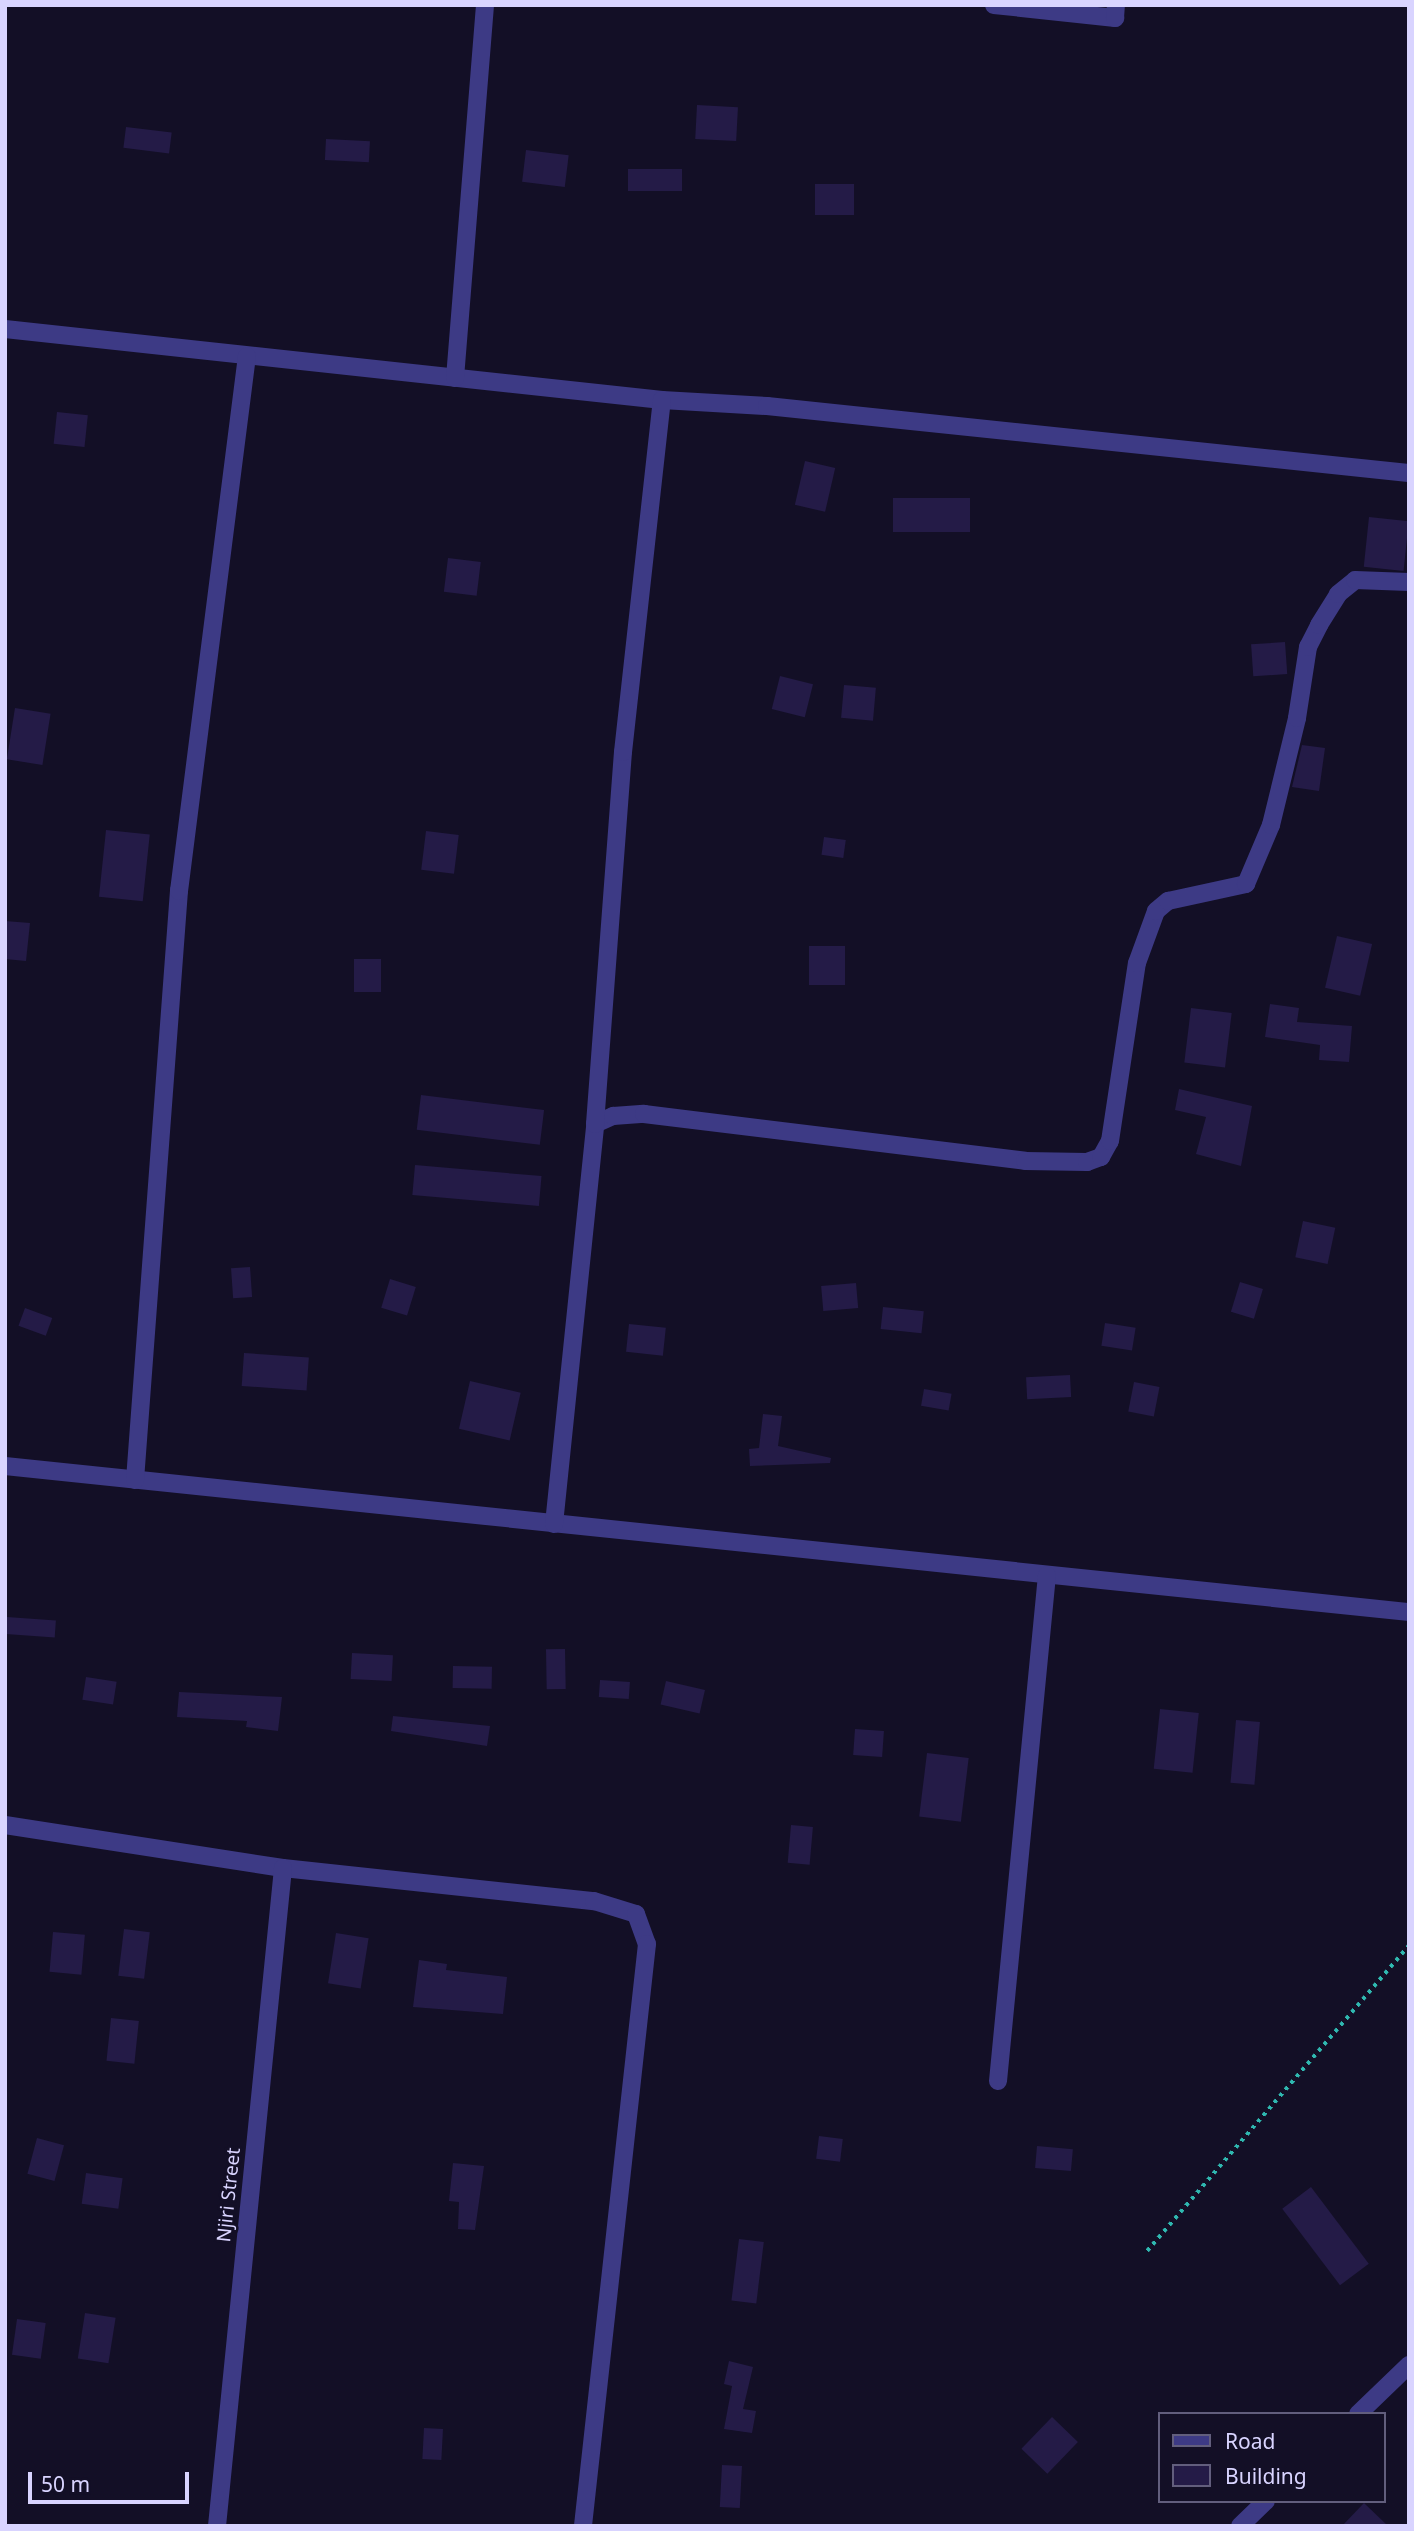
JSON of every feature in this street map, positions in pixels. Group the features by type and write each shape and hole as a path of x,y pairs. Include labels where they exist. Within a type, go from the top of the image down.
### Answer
{"street":[{"path":"455,378 485,5"},
{"path":"994,5 1115,18 1116,5"},
{"path":"5,329 662,401 767,405 1409,473"},
{"path":"135,1479 179,891 247,356"},
{"path":"554,1524 595,1124 623,752 662,401"},
{"path":"595,1124 612,1116 644,1114 1025,1161 1087,1162 1101,1157 1110,1141 1137,963 1156,911 1168,901 1246,884 1270,825 1297,718 1308,647 1319,625 1338,594 1355,580 1409,582"},
{"path":"5,1466 1409,1612"},
{"path":"998,2081 1047,1575"},
{"path":"5,1825 283,1868 594,1901 636,1914 647,1944 583,2526"},
{"name":"Njiri Street","path":"217,2526 283,1868"},
{"path":"1360,2412 1409,2365"},
{"path":"1240,2526 1264,2503"}],"path":[{"path":"1147,2251 1409,1945"}],"building":[{"path":"697,105 738,107 736,141 695,139"},
{"path":"126,127 172,133 169,153 123,148"},
{"path":"326,139 370,141 369,162 325,160"},
{"path":"526,150 569,155 565,187 522,182"},
{"path":"628,169 682,169 682,191 628,191"},
{"path":"815,184 854,184 854,215 815,215"},
{"path":"57,412 88,415 84,447 54,444"},
{"path":"805,461 835,468 825,512 795,505"},
{"path":"893,498 970,498 970,532 893,532"},
{"path":"1369,517 1409,521 1404,571 1364,567"},
{"path":"448,558 481,562 477,596 444,592"},
{"path":"1285,642 1287,674 1253,676 1251,644"},
{"path":"780,676 813,684 805,717 772,709"},
{"path":"844,685 876,688 873,721 841,718"},
{"path":"15,708 51,714 42,765 7,759"},
{"path":"1302,745 1325,748 1319,791 1292,787"},
{"path":"106,830 150,835 143,901 99,897"},
{"path":"426,831 459,835 454,874 421,870"},
{"path":"824,837 846,840 843,858 821,855"},
{"path":"5,921 30,923 26,961 5,959"},
{"path":"1337,936 1372,944 1360,996 1325,988"},
{"path":"809,946 845,946 845,985 809,985"},
{"path":"354,959 381,959 381,992 354,992"},
{"path":"1270,1004 1299,1008 1297,1022 1352,1026 1349,1062 1319,1060 1320,1045 1265,1037"},
{"path":"1191,1008 1232,1013 1225,1068 1184,1063"},
{"path":"1179,1089 1252,1106 1241,1166 1196,1154 1206,1117 1175,1110"},
{"path":"421,1095 544,1110 540,1145 417,1130"},
{"path":"415,1165 542,1176 539,1206 412,1195"},
{"path":"1303,1221 1335,1228 1328,1264 1295,1257"},
{"path":"250,1267 252,1297 233,1298 231,1268"},
{"path":"390,1279 416,1287 407,1316 381,1308"},
{"path":"1240,1282 1263,1289 1254,1319 1231,1312"},
{"path":"856,1283 858,1308 823,1311 821,1286"},
{"path":"883,1307 924,1311 921,1333 881,1329"},
{"path":"25,1308 52,1318 46,1336 19,1326"},
{"path":"1105,1323 1136,1328 1132,1351 1101,1346"},
{"path":"629,1324 666,1328 663,1356 626,1352"},
{"path":"244,1353 309,1358 307,1390 242,1386"},
{"path":"1070,1375 1071,1397 1027,1399 1026,1377"},
{"path":"470,1381 521,1393 510,1440 459,1429"},
{"path":"1134,1382 1160,1387 1154,1416 1128,1411"},
{"path":"924,1389 952,1394 949,1411 921,1406"},
{"path":"763,1414 782,1416 778,1446 831,1458 830,1463 750,1466 749,1449 759,1448"},
{"path":"7,1617 56,1620 55,1637 6,1634"},
{"path":"546,1649 565,1649 566,1689 547,1689"},
{"path":"352,1653 393,1655 392,1681 351,1679"},
{"path":"453,1666 492,1667 492,1689 453,1688"},
{"path":"86,1677 117,1682 113,1705 82,1700"},
{"path":"600,1680 630,1682 629,1699 599,1697"},
{"path":"666,1681 705,1690 700,1713 661,1704"},
{"path":"179,1692 282,1697 278,1731 246,1727 247,1721 177,1717"},
{"path":"1160,1709 1199,1713 1193,1773 1154,1769"},
{"path":"393,1716 490,1726 487,1746 391,1731"},
{"path":"1236,1720 1260,1722 1254,1785 1231,1783"},
{"path":"855,1729 884,1731 882,1757 853,1755"},
{"path":"927,1753 969,1758 961,1822 919,1817"},
{"path":"791,1825 813,1827 810,1865 788,1863"},
{"path":"124,1929 150,1932 144,1979 118,1976"},
{"path":"53,1932 85,1935 81,1975 50,1972"},
{"path":"336,1933 369,1938 361,1989 328,1983"},
{"path":"419,1960 447,1964 446,1970 507,1977 503,2014 413,2007"},
{"path":"111,2018 139,2021 134,2064 107,2061"},
{"path":"819,2136 843,2139 840,2162 816,2159"},
{"path":"37,2138 64,2145 54,2181 27,2174"},
{"path":"1037,2146 1073,2149 1071,2171 1035,2168"},
{"path":"453,2163 484,2166 475,2230 458,2229 459,2202 449,2201"},
{"path":"86,2173 123,2178 118,2209 82,2204"},
{"path":"1311,2187 1369,2264 1340,2285 1282,2209"},
{"path":"739,2239 764,2242 756,2304 731,2301"},
{"path":"85,2313 116,2318 108,2363 78,2358"},
{"path":"17,2319 46,2323 41,2359 12,2355"},
{"path":"729,2361 753,2367 743,2409 756,2411 752,2433 724,2429 732,2386 724,2384"},
{"path":"1052,2417 1078,2442 1047,2474 1021,2449"},
{"path":"424,2428 443,2429 441,2460 422,2459"},
{"path":"722,2465 742,2466 740,2508 720,2507"},
{"path":"1364,2503 1388,2526 1342,2526"}]}
